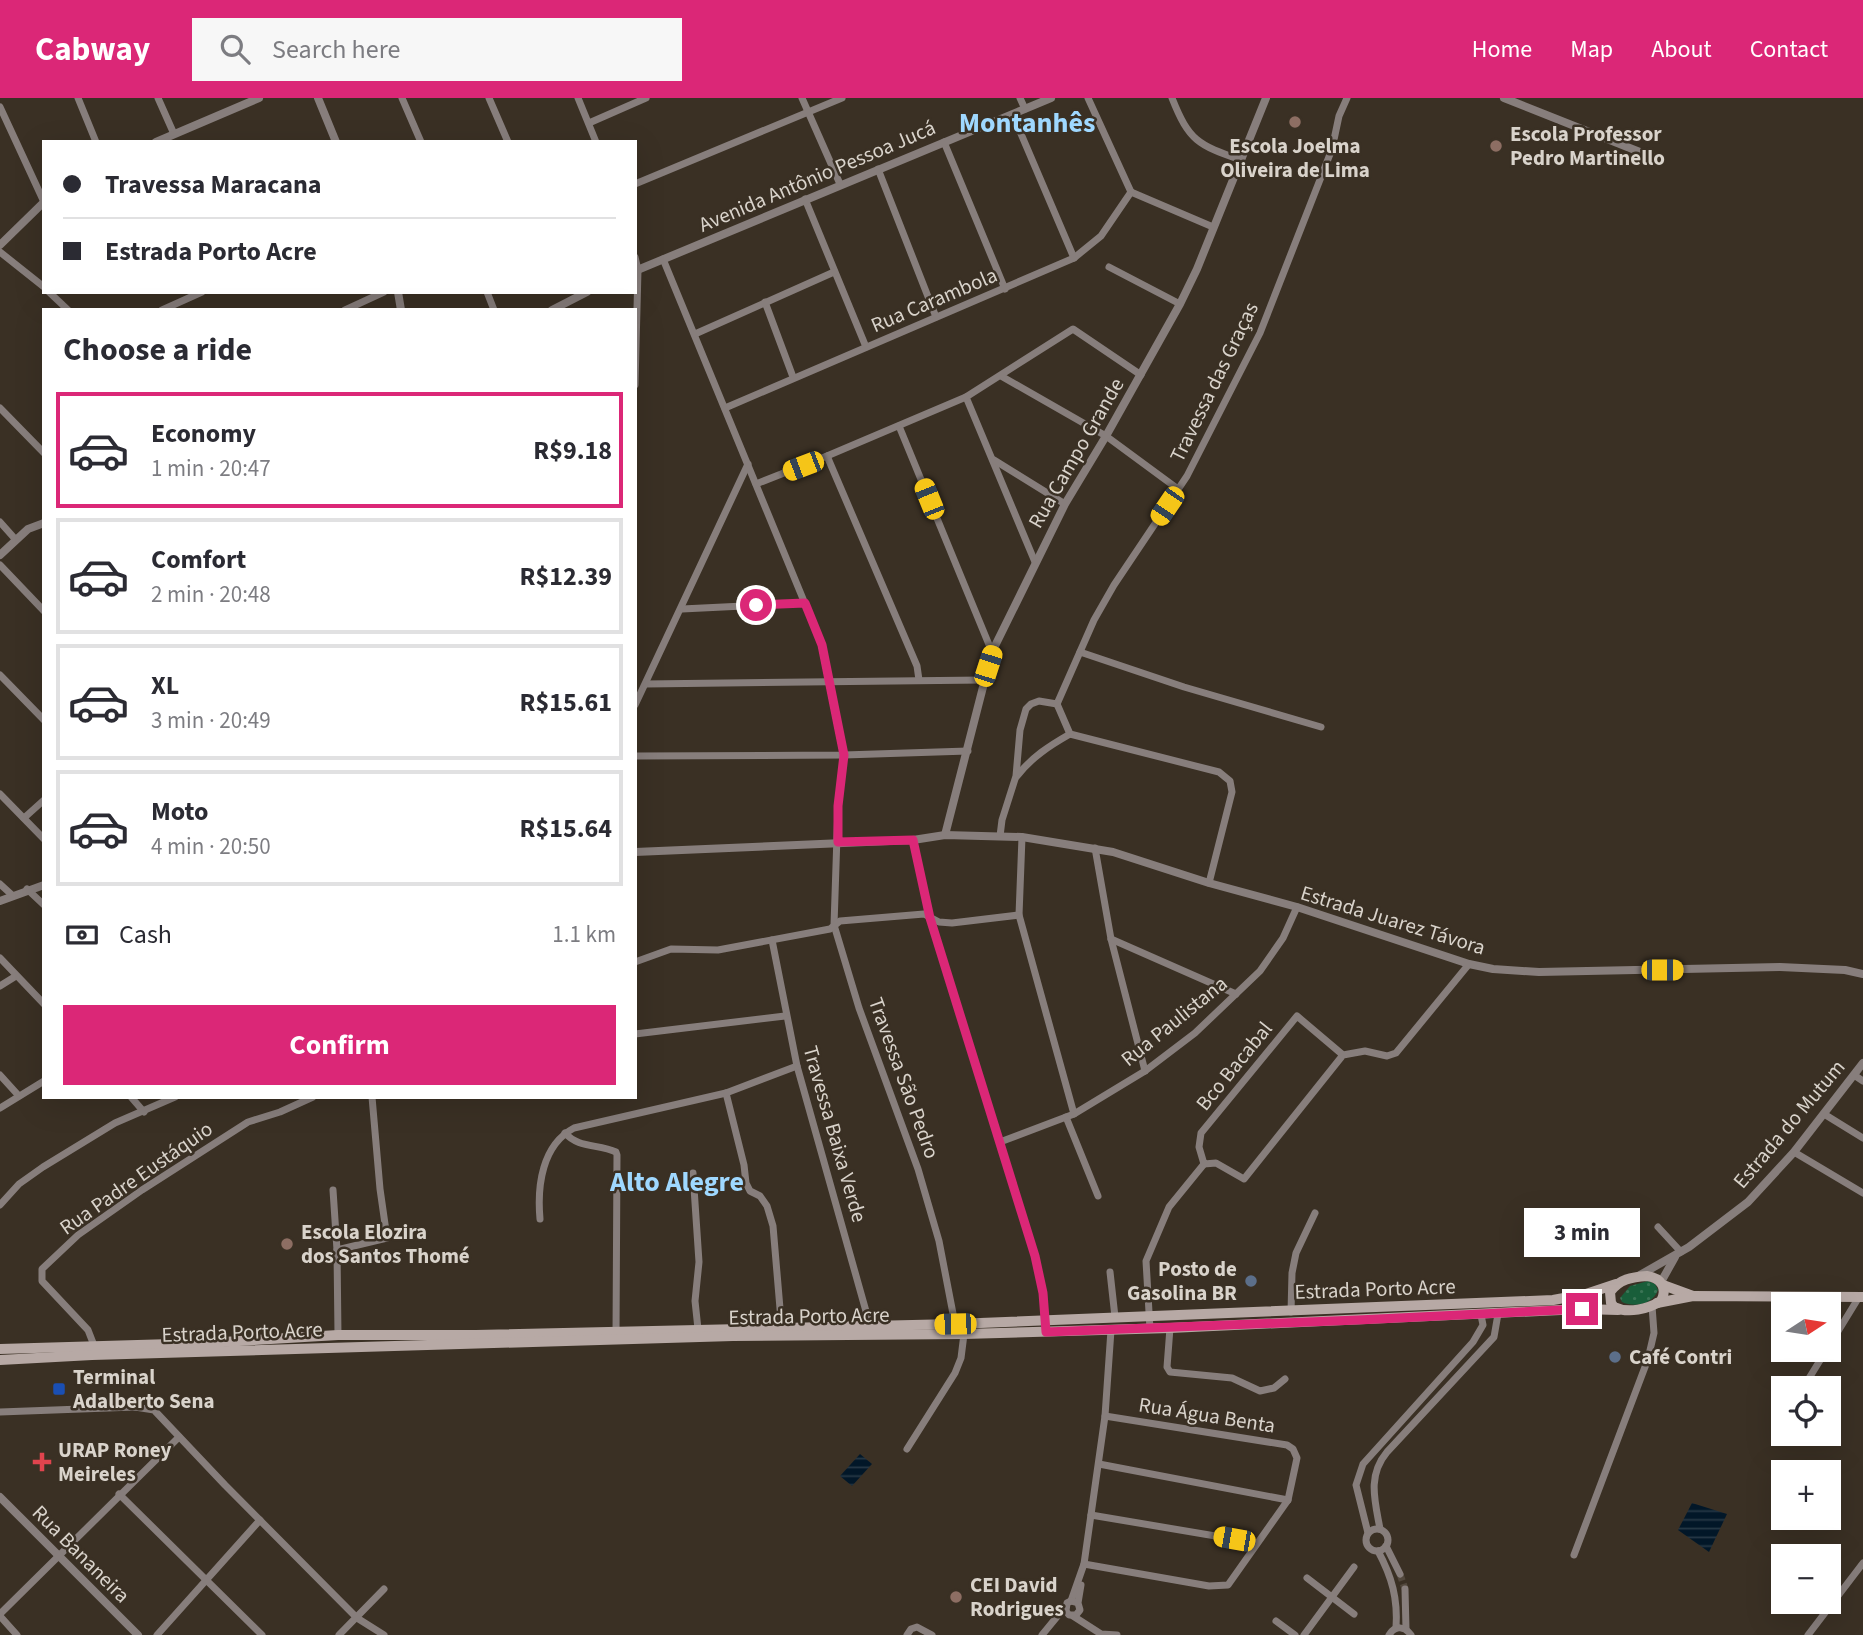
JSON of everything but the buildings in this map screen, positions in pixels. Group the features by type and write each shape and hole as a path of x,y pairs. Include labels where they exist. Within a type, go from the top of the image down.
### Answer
{"main road":[{"path":"1693,1296 1652,1276 1638,1276 1616,1284 1609,1297 1614,1307 1627,1311 1693,1296 1861,1297"},
{"path":"1654,1305 1664,1294 1662,1283"},
{"name":"Estrada Porto Acre","path":"871,1330 1045,1319 1291,1312 1553,1300 1586,1294 1616,1284"},
{"name":"Estrada Porto Acre","path":"0,1349 95,1351 782,1331 871,1330 964,1334 1150,1329 1582,1309 1618,1310"},
{"name":"Estrada Porto Acre","path":"0,1360 338,1335 616,1336 698,1329 782,1331"}],"street":[{"path":"78,98 95,140"},
{"path":"158,98 174,134"},
{"path":"160,140 242,101 259,98"},
{"path":"318,98 335,140"},
{"path":"402,98 420,140"},
{"path":"489,98 507,140"},
{"path":"578,98 595,140"},
{"path":"589,123 646,98"},
{"path":"802,98 840,184"},
{"path":"637,183 842,98"},
{"path":"1020,98 1025,109"},
{"name":"Avenida Antônio Pessoa Jucá","path":"637,270 1051,98"},
{"path":"1088,98 1131,192 1213,227"},
{"path":"1172,98 1184,125 1195,140 1201,145 1241,160"},
{"name":"Rua Campo Grande","path":"945,835 992,652 1065,504 1142,375 1180,304 1266,98"},
{"name":"Travessa das Graças","path":"1057,704 1114,584 1187,476 1260,333 1323,173 1347,98"},
{"path":"1504,98 1660,160"},
{"path":"0,107 42,198"},
{"path":"1013,115 1074,258"},
{"path":"944,142 1005,289"},
{"path":"878,169 936,317"},
{"name":"Rua Carambola","path":"725,408 1074,258 1101,236 1131,192"},
{"path":"805,199 866,347"},
{"path":"0,245 42,204"},
{"path":"0,252 42,284"},
{"name":"Travessa São Pedro","path":"663,259 822,645 844,755 838,806 834,925 859,1008 918,1169 940,1241 955,1324"},
{"path":"1110,267 1180,304"},
{"path":"695,334 834,272"},
{"path":"51,294 66,308"},
{"path":"166,308 198,294"},
{"path":"349,308 380,294"},
{"path":"556,308 574,295"},
{"path":"765,302 793,377"},
{"path":"755,484 966,397 1073,330 1142,375"},
{"path":"1001,376 1106,436 1178,489"},
{"path":"966,397 1035,562"},
{"path":"0,408 42,451"},
{"path":"899,426 992,652"},
{"path":"827,456 916,666 919,680"},
{"path":"993,459 1065,504"},
{"path":"637,701 749,464"},
{"path":"0,522 16,540"},
{"path":"0,555 28,529 42,524"},
{"path":"0,565 42,609"},
{"path":"682,609 805,603"},
{"path":"1080,652 1184,687 1321,727"},
{"path":"0,675 42,718"},
{"path":"646,684 983,680"},
{"path":"1000,836 1002,820 1016,776 1020,730 1026,709 1039,701 1057,704 1070,734"},
{"path":"1016,776 1028,761 1045,747 1070,734 1219,772 1232,785 1232,792 1209,883"},
{"path":"637,755 844,755 968,751"},
{"path":"0,794 42,837"},
{"path":"24,818 42,802"},
{"name":"Estrada Juarez Távora","path":"637,852 913,840 945,835 1022,837 1113,852 1209,883 1297,907 1469,964 1501,970 1539,972 1780,967 1845,970 1863,974"},
{"path":"1022,837 1019,915 1070,1115 1098,1196"},
{"path":"913,840 930,918 1035,1256 1043,1293 1046,1332"},
{"path":"1095,848 1111,939 1145,1071"},
{"path":"0,884 12,895"},
{"path":"0,901 42,886"},
{"path":"27,890 42,903"},
{"name":"Rua Paulistana","path":"1000,1142 1070,1115 1145,1071 1195,1033 1272,956 1297,907"},
{"path":"637,961 671,949 718,950 830,929 840,921 920,914 951,923 1019,915"},
{"path":"1111,939 1236,994"},
{"name":"Travessa Baixa Verde","path":"772,940 797,1066 871,1330"},
{"path":"0,958 42,1002"},
{"path":"1150,1329 1146,1265 1149,1252 1169,1207 1204,1164 1216,1163 1244,1179 1343,1055 1365,1051 1387,1056 1396,1053 1469,964"},
{"path":"0,986 16,976"},
{"path":"637,1034 785,1016"},
{"name":"Bco Bacabal","path":"1204,1164 1199,1147 1201,1133 1297,1016 1343,1055"},
{"name":"Estrada do Mutum","path":"1638,1276 1678,1255 1748,1202 1794,1152 1863,1063"},
{"path":"540,1219 540,1180 552,1150 565,1133 574,1128 726,1093 797,1066"},
{"path":"0,1075 19,1096"},
{"path":"1854,1075 1863,1080"},
{"path":"0,1108 42,1083"},
{"path":"726,1093 744,1165 746,1184 750,1191 760,1196 772,1226 782,1331"},
{"path":"133,1099 144,1112"},
{"path":"2,1198 43,1167 115,1123 171,1099"},
{"name":"Rua Padre Eustáquio","path":"95,1351 88,1330 42,1281 42,1269 78,1235 248,1122 309,1099"},
{"path":"337,1250 387,1238 372,1099"},
{"path":"1824,1114 1863,1138"},
{"path":"565,1133 576,1143 609,1149 617,1155 616,1336"},
{"path":"1794,1152 1863,1193"},
{"path":"693,1173 699,1262 695,1301 698,1329"},
{"path":"333,1190 338,1335"},
{"path":"1291,1312 1292,1273 1296,1253 1315,1213"},
{"path":"1658,1227 1678,1255"},
{"name":"Estrada do Mutum","path":"1662,1283 1678,1255"},
{"path":"1110,1272 1115,1317"},
{"path":"1841,1328 1861,1297"},
{"path":"1574,1555 1648,1359 1654,1333 1654,1305"},
{"path":"1400,1574 1386,1546 1387,1536 1380,1530 1372,1482 1375,1469 1387,1452 1494,1337 1498,1314"},
{"path":"1386,1546 1378,1551 1366,1543 1368,1533 1356,1485 1363,1464 1480,1333 1483,1325 1481,1315"},
{"path":"1170,1328 1167,1367 1170,1372 1232,1378 1260,1391 1274,1388 1285,1379"},
{"path":"1042,1635 1056,1616 1072,1609 1083,1573 1105,1416 1111,1329"},
{"path":"907,1448 955,1373 961,1358 964,1334"},
{"path":"0,1412 135,1407 154,1410 357,1618 384,1635"},
{"name":"Rua Água Benta","path":"1084,1563 1218,1587 1228,1585 1288,1500 1297,1458 1293,1449 1287,1446 1105,1416"},
{"path":"17,1635 0,1615 179,1437"},
{"path":"1099,1464 1288,1500"},
{"path":"1356,1485 1372,1482"},
{"path":"119,1494 262,1635"},
{"name":"Rua Bananeira","path":"0,1497 138,1635"},
{"path":"1361,1506 1375,1502"},
{"path":"1091,1515 1257,1543"},
{"path":"157,1635 260,1520"},
{"path":"1368,1533 1380,1530"},
{"path":"1378,1551 1393,1586 1397,1607 1396,1628 1389,1635"},
{"path":"1808,1635 1863,1563"},
{"path":"1304,1635 1354,1567"},
{"path":"1307,1578 1354,1614"},
{"path":"1396,1628 1408,1632 1405,1588"},
{"path":"339,1635 384,1589"},
{"path":"1072,1609 1085,1625 1100,1634 1117,1635"},
{"path":"1276,1621 1295,1635"},
{"path":"907,1635 911,1629 917,1627 932,1635"}],"green space":[{"path":"1648,1281 1655,1284 1658,1290 1652,1299 1638,1305 1622,1302 1620,1298 1630,1286"}],"water":[{"path":"860,1454 872,1464 852,1486 840,1476"},
{"path":"1692,1503 1727,1514 1709,1552 1678,1530"}],"tunnel":[{"path":"1400,1574 1405,1589"}],"place":[{"name":"Escola Joelma Oliveira de Lima","path":"1295,122"},
{"name":"Escola Professor Pedro Martinello","path":"1496,146"},
{"name":"Escola Elozira dos Santos Thomé","path":"287,1244"},
{"name":"Posto de Gasolina BR","path":"1251,1281"},
{"name":"Café Contri","path":"1615,1357"},
{"name":"Terminal Adalberto Sena","path":"59,1389"},
{"name":"URAP Roney Meireles","path":"42,1462"},
{"name":"CEI David Rodrigues","path":"956,1597"}],"district":[{"name":"Montanhês","path":"1027,123"},
{"name":"Alto Alegre","path":"677,1182"}],"route":[{"path":"756,605 805,603 822,645 844,755 838,806 838,842 913,840 930,918 1035,1256 1043,1293 1046,1332 1582,1309"}]}
